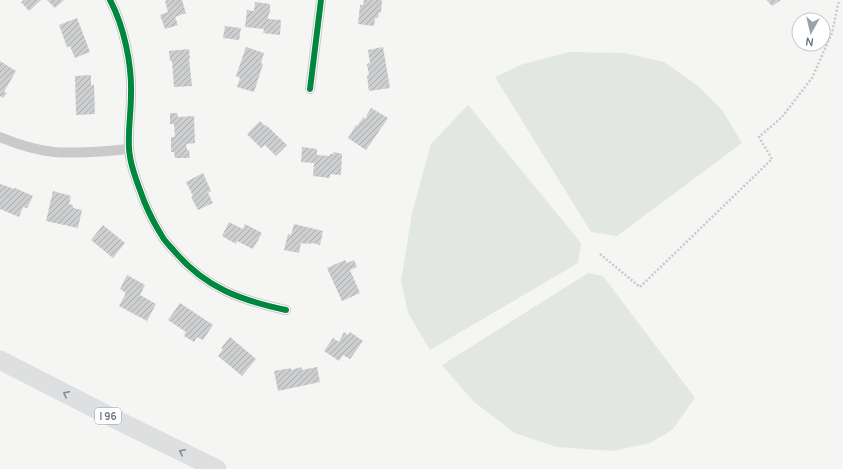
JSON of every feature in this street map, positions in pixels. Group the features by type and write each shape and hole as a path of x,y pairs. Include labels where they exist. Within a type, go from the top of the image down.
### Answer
{"highway":[{"name":"I 96","path":"0,360 217,469"}],"street":[{"path":"110,0 123,33 130,65 131,93 129,148 132,166 138,186 162,237 199,276 221,290 260,304 286,310"},
{"path":"310,89 321,0"},
{"path":"0,137 19,145 54,152 96,152 129,148"}],"path":[{"path":"600,254 640,287 772,159 759,137 782,117 812,78 832,33 839,0"}],"shaded area":[{"path":"570,52 624,53 664,62 698,86 722,110 742,143 617,236 591,232 495,77 523,64"},
{"path":"468,105 581,243 578,263 430,350 408,313 401,281 412,213 431,144"},
{"path":"588,273 603,276 695,398 672,430 650,443 613,451 556,447 515,433 474,402 442,365"}],"building":[{"path":"24,0 41,0 29,11 21,2"},
{"path":"47,0 64,0 55,8"},
{"path":"182,0 186,13 175,17 178,25 165,29 160,15 168,12 165,1"},
{"path":"364,0 382,0 381,13 379,12 378,18 375,18 374,26 358,24 360,5 363,5"},
{"path":"767,0 781,0 772,6"},
{"path":"255,2 270,4 268,19 281,20 280,35 263,33 264,29 245,27 247,10 254,11"},
{"path":"77,18 90,52 75,58 70,46 67,47 59,25"},
{"path":"225,26 241,28 239,40 223,38"},
{"path":"246,47 264,53 261,63 263,64 254,92 237,87 240,78 236,76"},
{"path":"383,47 390,88 369,91 367,64 370,63 368,50"},
{"path":"189,49 192,86 174,87 172,61 170,61 169,51"},
{"path":"0,61 16,71 4,92 7,93 3,98 0,96"},
{"path":"91,75 91,85 94,85 95,114 76,115 75,76"},
{"path":"371,108 388,118 366,150 348,138 356,125 357,126 364,117 366,119 366,116"},
{"path":"170,113 177,113 178,117 194,116 195,143 186,144 187,150 189,150 190,158 175,158 174,152 171,152 171,137 175,137 174,124 170,124"},
{"path":"260,121 287,145 276,156 265,145 261,148 247,134"},
{"path":"302,147 317,149 317,155 330,156 330,154 333,154 334,152 342,154 341,175 330,174 330,178 313,176 314,163 301,162"},
{"path":"203,173 211,191 208,193 213,203 198,210 191,197 193,196 186,182"},
{"path":"0,184 14,189 15,188 33,196 27,208 23,207 19,217 0,209"},
{"path":"53,191 71,196 69,204 73,205 73,208 82,210 78,228 46,221"},
{"path":"229,222 243,229 245,224 262,233 253,249 237,241 236,244 222,236"},
{"path":"294,224 323,231 320,245 301,243 299,253 284,250 288,234 291,235"},
{"path":"103,225 125,243 113,258 91,240"},
{"path":"345,260 347,263 354,260 357,267 350,270 360,293 342,301 327,268"},
{"path":"127,275 145,285 140,295 156,304 147,321 119,306 126,293 120,289"},
{"path":"180,303 213,325 203,340 197,337 194,342 184,336 186,332 168,320"},
{"path":"344,332 348,335 350,332 363,341 350,359 343,355 339,361 324,351 333,338 339,342"},
{"path":"230,337 256,359 242,376 218,356 223,349 221,348"},
{"path":"302,367 302,370 317,367 320,382 278,391 274,371 291,368 291,370"}],"cycle path":[{"path":"110,0 123,34 130,71 131,94 129,141 131,161 144,201 157,228 166,242 187,264 212,284 239,297 286,310"},
{"path":"310,89 321,0"}]}
